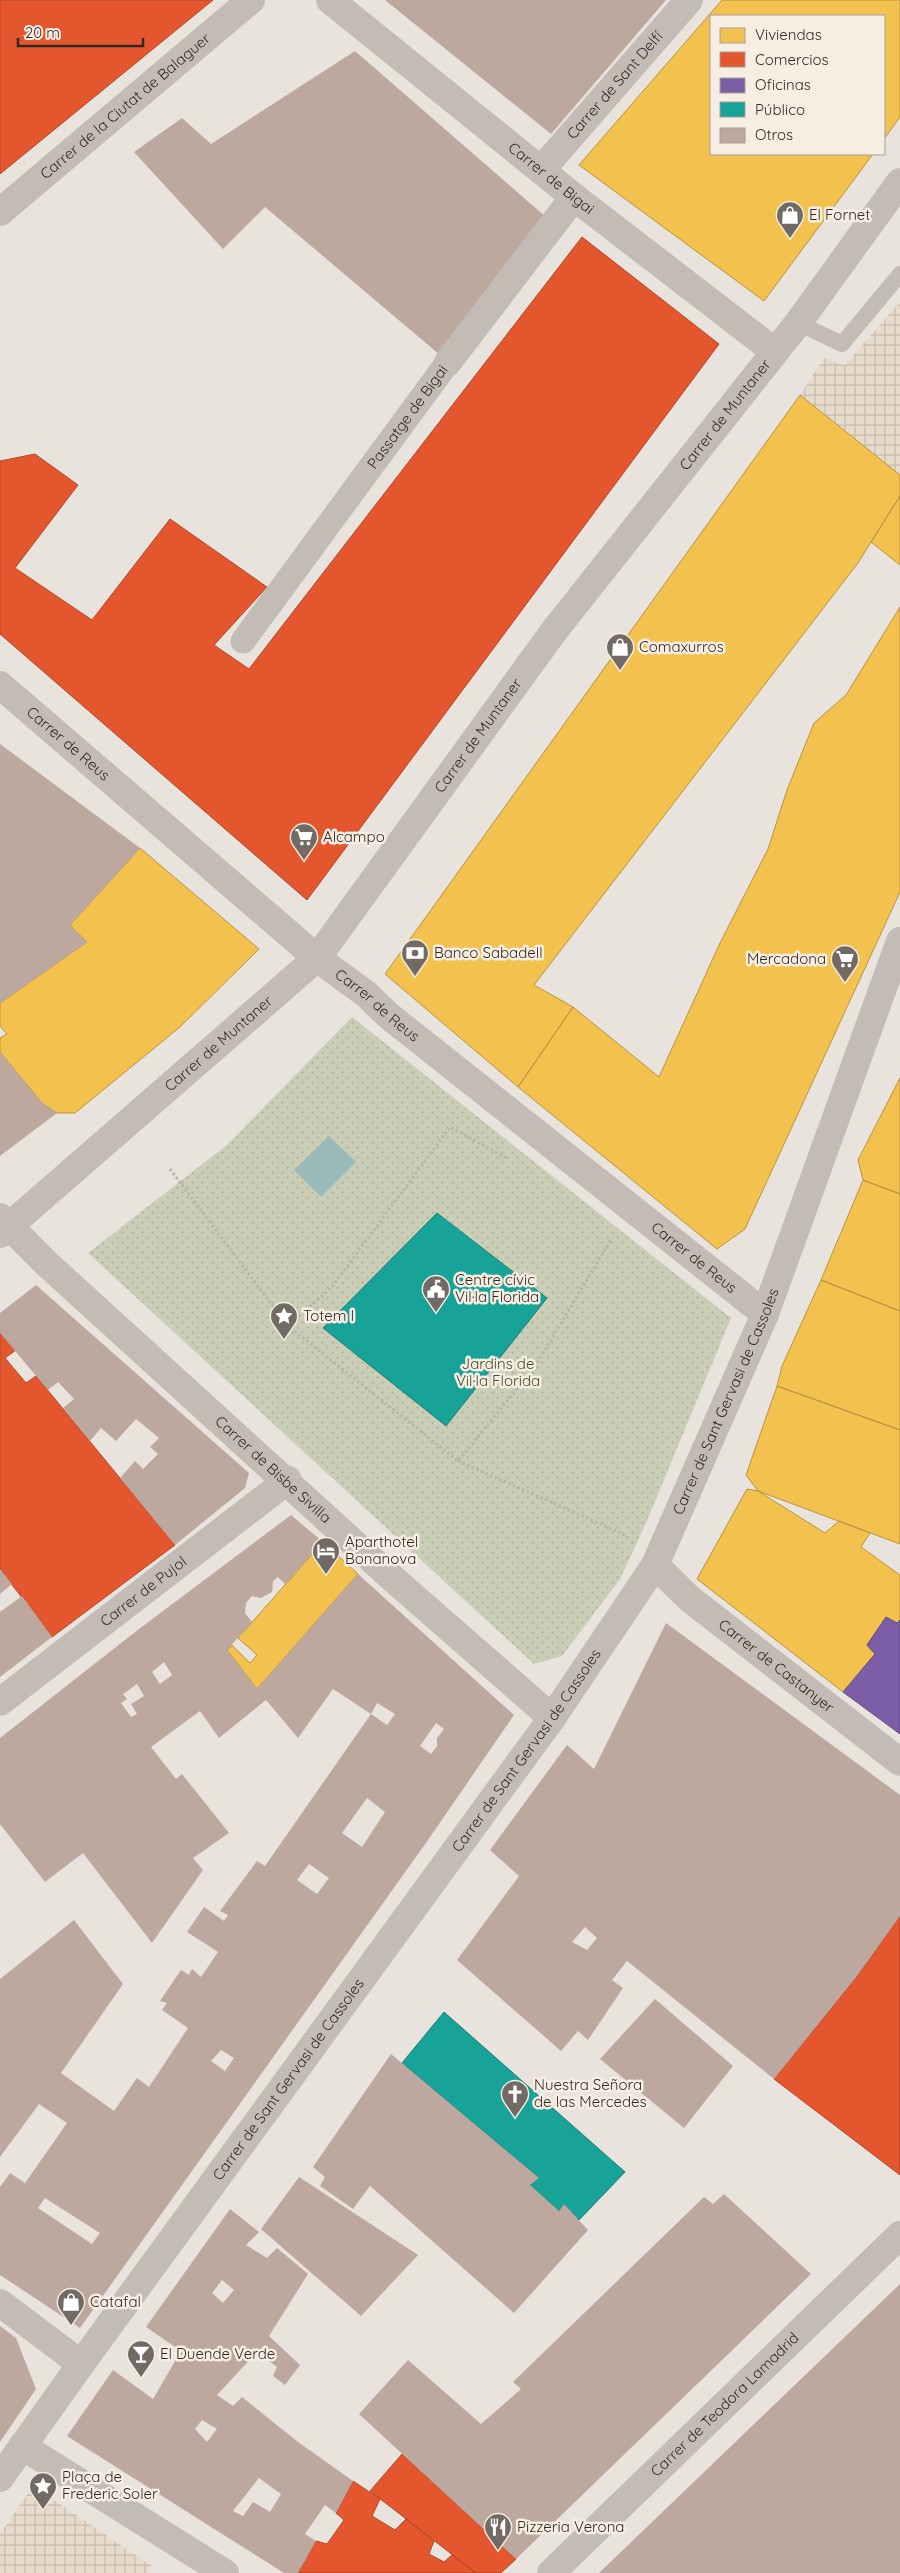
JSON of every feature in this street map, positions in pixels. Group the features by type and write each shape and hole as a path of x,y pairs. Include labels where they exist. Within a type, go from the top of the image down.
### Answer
{"street":[{"name":"Carrer de la Ciutat de Balaguer","path":"0,212 251,0"},
{"name":"Carrer de Bigai","path":"330,0 574,197 774,351"},
{"name":"Carrer de Sant Delfí","path":"542,170 689,0"},
{"name":"Carrer de Muntaner","path":"3,1226 317,958 554,631 798,323 900,182"},
{"name":"Passatge de Bigai","path":"243,642 448,362 574,197"},
{"name":"Carrer de Reus","path":"4,695 317,958 366,994 396,1022 765,1314"},
{"name":"Carrer de Sant Gervasi de Cassoles","path":"0,2478 80,2364 552,1718 655,1566 765,1314 900,941"},
{"name":"Carrer de Bisbe Sivilla","path":"3,1226 288,1480 391,1576 552,1718"},
{"name":"Carrer de Pujol","path":"0,1702 288,1480"},
{"name":"Carrer de Castanyer","path":"655,1566 690,1599 900,1762"},
{"name":"Carrer de Teodora Lamadrid","path":"551,2573 900,2235"},
{"path":"0,2303 80,2364"},
{"path":"22,2446 216,2571"}],"lane":[{"path":"798,323 842,344 900,274"}],"path":[{"path":"288,1326 331,1288 450,1127 508,1159"},
{"path":"170,1169 288,1326 458,1461 623,1534"},
{"path":"605,1231 618,1242"},
{"path":"458,1461 534,1368 613,1237"}],"green space":[{"name":"Jardins de Vil·la Florida","path":"352,1017 731,1318 647,1521 620,1579 562,1656 534,1664 88,1253 227,1145"}],"shaded area":[{"path":"900,302 900,475 800,395 824,358 845,365"},
{"name":"Plaça de Frederic Soler","path":"33,2486 152,2566 147,2573 0,2573 0,2534"}],"water":[{"path":"329,1136 356,1162 321,1197 294,1170"}],"building: Viviendas":[{"path":"722,0 900,0 900,117 885,138 885,15 710,15 710,155 872,155 764,301 579,165"},
{"path":"800,395 900,475 900,496 858,563 534,985 573,1007 518,1087 385,974"},
{"path":"900,496 900,565 871,542"},
{"path":"900,607 900,892 745,1229 717,1249 518,1087 573,1007 659,1077 720,943 768,849 787,790 814,723 846,695"},
{"path":"140,848 259,949 180,1027 75,1113 57,1113 42,1103 0,1052 0,1038 7,1034 0,1026 0,1003 87,942 70,925"},
{"path":"900,1078 900,1194 863,1180 858,1160"},
{"path":"863,1180 900,1194 900,1311 821,1280"},
{"path":"821,1280 900,1311 900,1430 777,1386 782,1366"},
{"path":"777,1386 900,1430 900,1544 758,1491 746,1475"},
{"path":"747,1489 758,1491 825,1533 839,1521 870,1533 861,1547 900,1575 900,1620 897,1623 886,1617 867,1645 875,1654 843,1692 697,1579"},
{"path":"323,1542 358,1574 257,1689 227,1650 232,1645 250,1663 257,1655 238,1638"}],"building: Comercios":[{"path":"0,0 213,0 0,174"},
{"path":"582,237 719,344 307,900 0,634 0,461 35,454 78,485 15,568 92,620 170,519 267,587 214,645 249,669"},
{"path":"0,1333 16,1350 5,1358 26,1383 36,1376 175,1545 52,1637 0,1569"},
{"path":"900,1916 900,2175 774,2079 857,1976"},
{"path":"402,2454 516,2559 501,2573 476,2573 370,2491"},
{"path":"353,2481 380,2499 372,2516 395,2530 406,2519 434,2541 429,2554 444,2562 452,2555 476,2573 298,2573 316,2541 327,2544 344,2520 336,2513"}],"building: Oficinas":[{"path":"886,1617 897,1623 900,1620 900,1734 843,1692 875,1654 867,1645"}],"building: Público":[{"name":"Centre cívic Vil·la Florida","path":"437,1213 547,1298 446,1426 323,1328"},
{"name":"Nuestra Señora de las Mercedes","path":"444,2012 625,2172 579,2220 564,2204 559,2211 530,2185 539,2178 402,2063"}],"building: Otros":[{"path":"385,0 666,0 551,134"},
{"path":"355,51 547,218 440,355 265,207 223,249 134,152 182,118 211,144"},
{"path":"0,744 140,848 70,925 87,942 0,1003"},
{"path":"0,1052 42,1103 57,1113 0,1156"},
{"path":"36,1285 249,1473 245,1488 175,1545 120,1478 135,1461 143,1469 158,1454 150,1447 159,1438 136,1419 116,1441 101,1428 90,1441 63,1408 74,1399 58,1382 48,1390 0,1333 0,1313"},
{"path":"291,1515 323,1542 285,1584 278,1577 273,1581 272,1592 261,1598 252,1596 246,1603 245,1613 252,1622 227,1650 257,1689 358,1574 514,1715 428,1840 80,2328 0,2275 0,2187 10,2173 25,2183 67,2123 39,2104 0,2157 0,1979 74,1920 123,1984 61,2073 114,2111 137,2078 149,2087 188,2028 162,2010 167,2003 160,2001 181,1970 189,1975 192,1969 201,1977 218,1952 187,1932 204,1907 224,1921 228,1915 220,1911 257,1861 265,1866 371,1714 333,1689 298,1738 266,1700 219,1738 200,1711 151,1747 176,1779 182,1774 229,1833 193,1858 203,1870 152,1943 83,1853 45,1882 0,1824 0,1738 139,1629","holes":["164,1662 172,1675 160,1684 152,1672","137,1684 144,1696 131,1704 137,1714 131,1717 121,1703 127,1699 123,1694","377,1703 395,1714 387,1725 371,1714","436,1723 444,1729 437,1738 437,1746 431,1754 420,1746","367,1798 385,1812 362,1847 342,1833","309,1864 329,1878 317,1894 297,1880","221,2050 234,2058 225,2071 211,2061","45,2198 100,2233 92,2244 38,2208"]},
{"path":"0,1569 12,1584 0,1594"},
{"path":"22,1596 52,1637 0,1677 0,1612"},
{"path":"666,1623 900,1795 900,1916 857,1976 774,2079 627,1961 612,1980 623,1988 588,2040 578,2031 561,2051 457,1960 519,1876 490,1850 567,1745 594,1769","holes":["585,1927 597,1938 587,1950 572,1942"]},
{"path":"655,1999 733,2066 684,2128 600,2059"},
{"path":"391,2054 539,2178 530,2185 559,2211 564,2204 588,2230 514,2313 370,2186 353,2209 320,2186 325,2177 313,2167"},
{"path":"299,2177 418,2255 361,2316 261,2229"},
{"path":"724,2194 811,2274 516,2559 359,2414 408,2360 481,2424 521,2389 513,2382 704,2197 713,2204"},
{"path":"230,2209 259,2232 246,2245 267,2258 277,2248 308,2274 269,2336 300,2365 285,2385 273,2376 277,2367 257,2352 217,2395 233,2406 242,2397 298,2442 353,2481 336,2513 325,2505 305,2534 316,2541 298,2573 284,2573 67,2436 113,2370 153,2399 181,2351 146,2327","holes":["222,2280 234,2290 223,2303 212,2293","202,2420 217,2429 207,2442 195,2429","259,2478 281,2494 270,2512 253,2502 243,2516 233,2511"]},
{"path":"900,2284 900,2573 599,2573"},
{"path":"0,2326 16,2338 36,2389 0,2442"}],"place":[{"name":"El Fornet","path":"790,239"},
{"name":"Comaxurros","path":"620,671"},
{"name":"Alcampo","path":"304,861"},
{"name":"Banco Sabadell","path":"415,977"},
{"name":"Mercadona","path":"845,983"},
{"name":"Centre cívic Vil·la Florida","path":"436,1313"},
{"name":"Totem I","path":"284,1340"},
{"name":"Aparthotel Bonanova","path":"326,1575"},
{"name":"Nuestra Señora de las Mercedes","path":"515,2118"},
{"name":"Catafal","path":"71,2326"},
{"name":"El Duende Verde","path":"141,2378"},
{"name":"Plaça de Frederic Soler","path":"43,2510"},
{"name":"Pizzeria Verona","path":"498,2551"}]}
